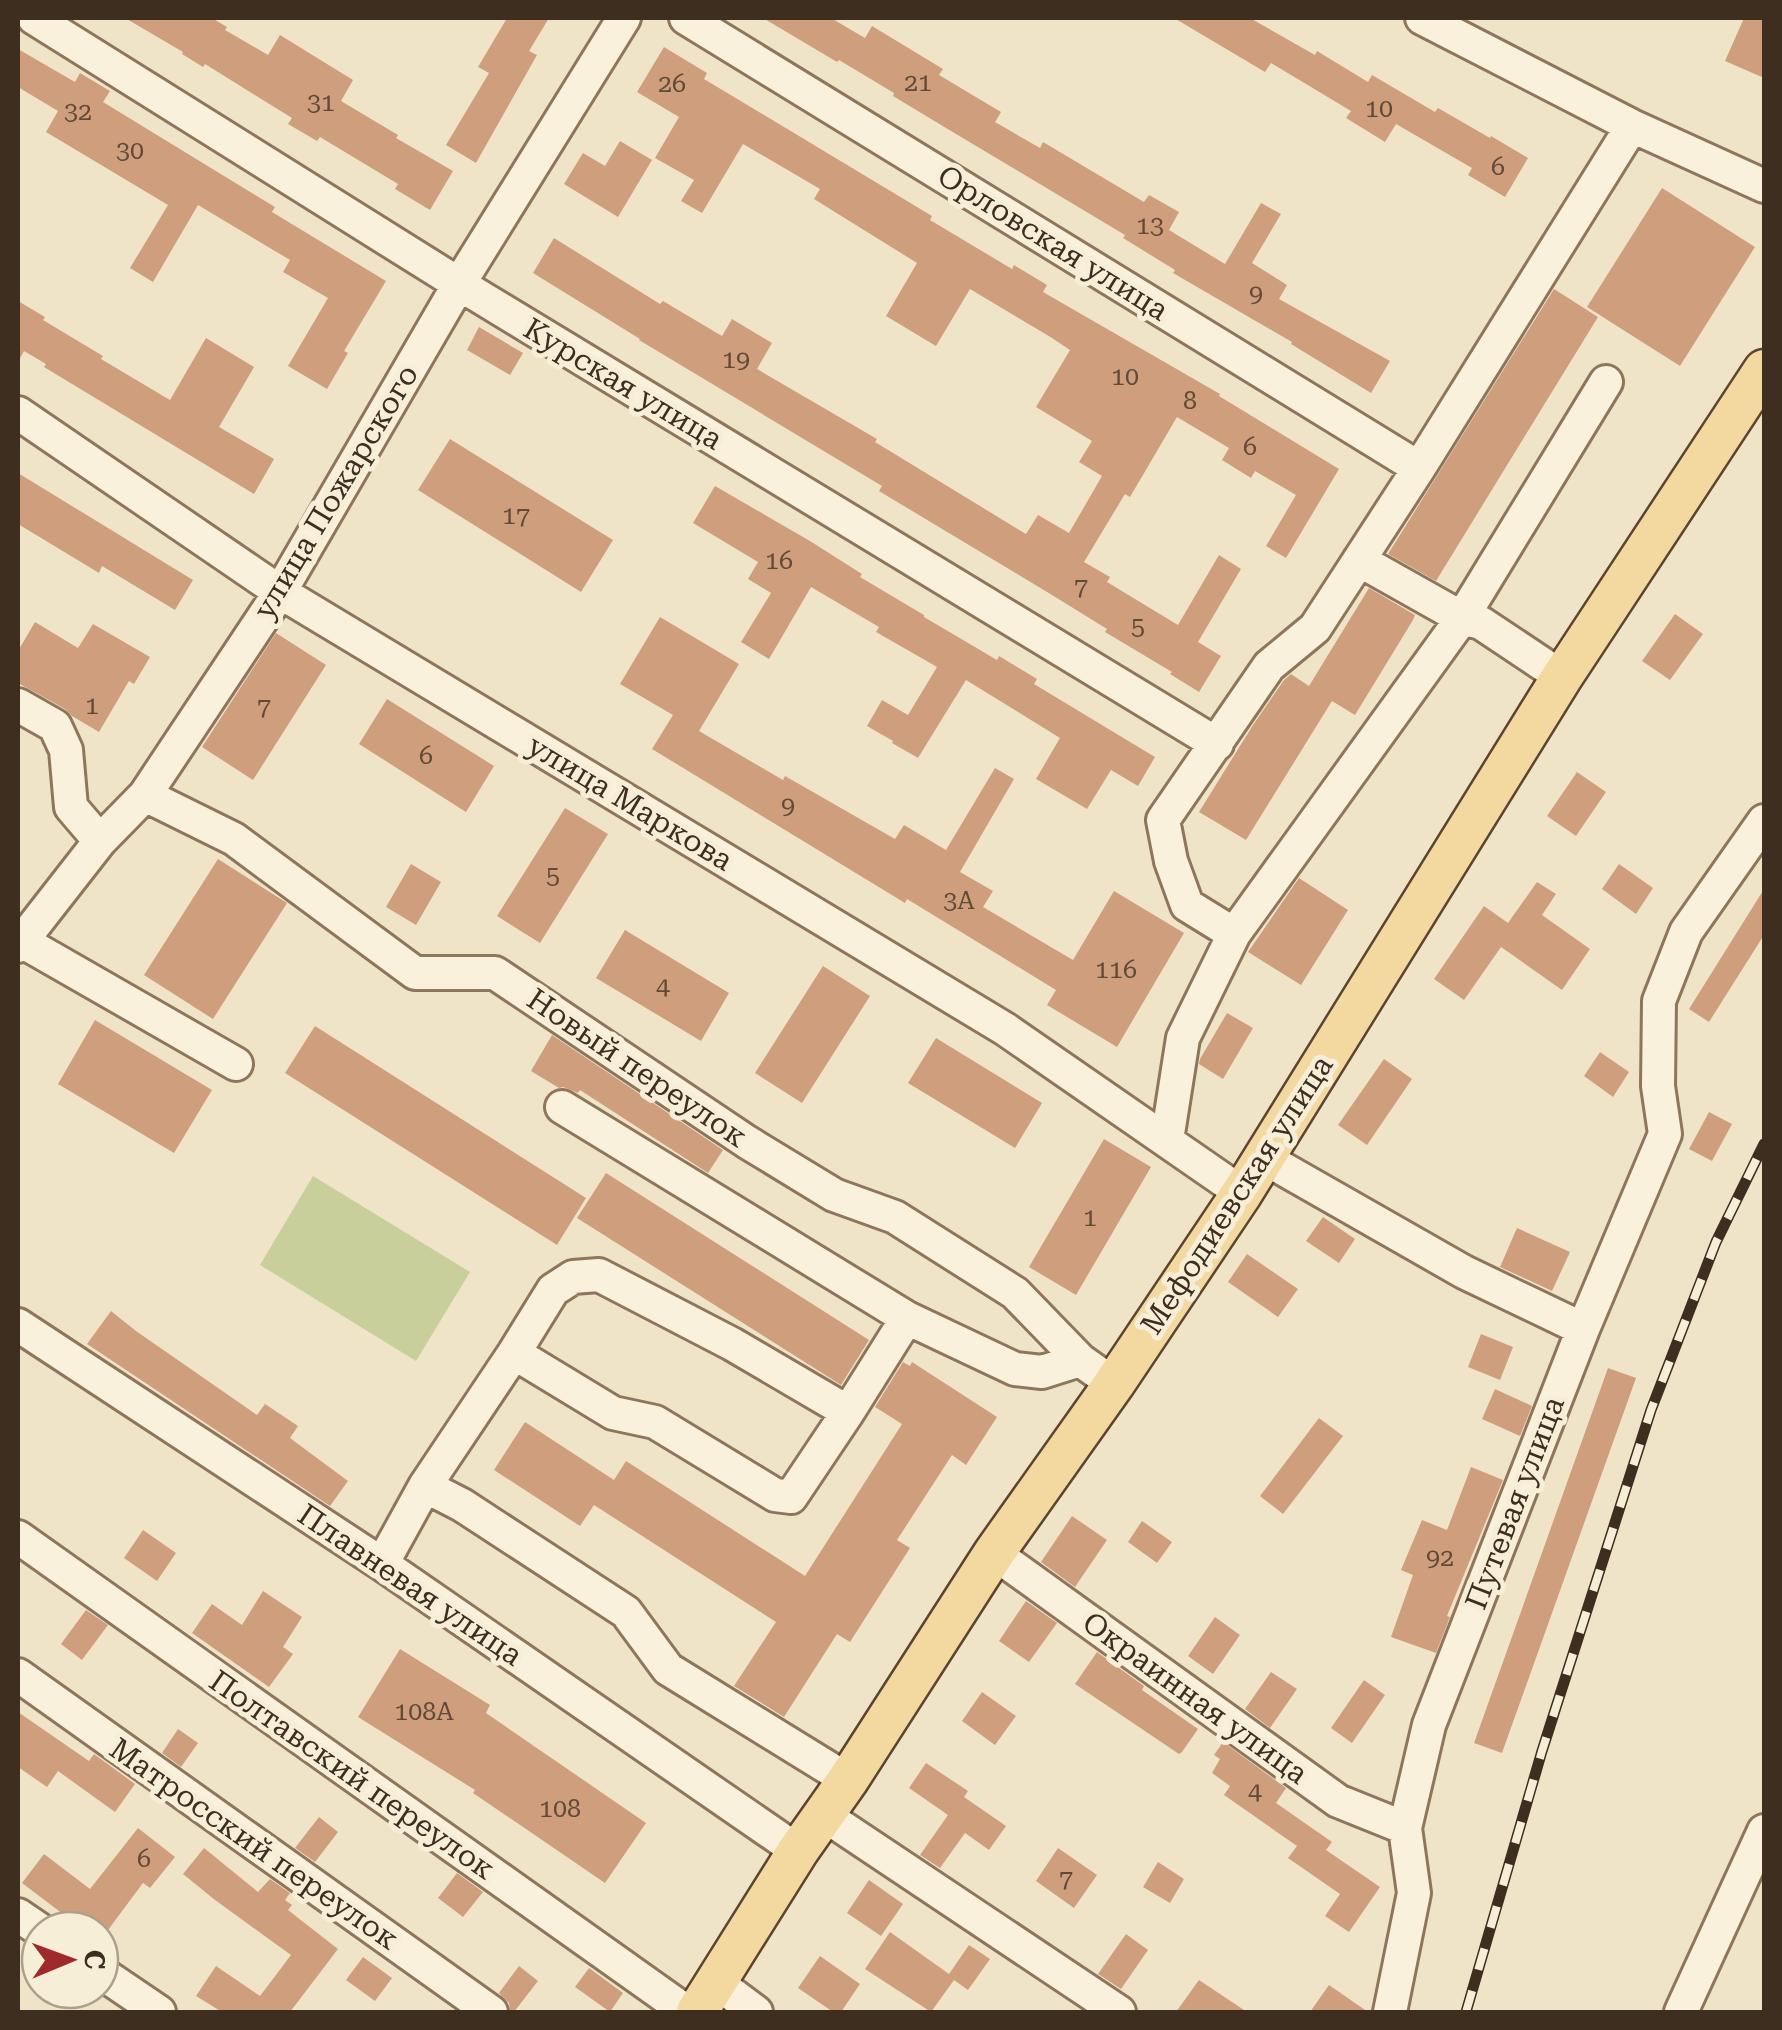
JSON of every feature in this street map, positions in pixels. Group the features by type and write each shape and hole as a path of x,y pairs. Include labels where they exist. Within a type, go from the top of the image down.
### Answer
{"main road":[{"name":"Мефодиевская улица","path":"706,1997 994,1553 1242,1193 1562,676 1764,370"}],"street":[{"name":"Курская улица","path":"34,18 458,284 1217,744"},
{"name":"улица Пожарского","path":"19,942 100,841 145,795 280,592 458,284 624,18"},
{"name":"Орловская улица","path":"686,18 1419,468"},
{"path":"1422,18 1632,126 1764,186"},
{"path":"1234,934 1187,905 1171,861 1163,820 1269,666 1315,628 1632,126"},
{"path":"1167,1140 1183,1038 1234,934 1462,618 1606,382"},
{"name":"улица Маркова","path":"18,414 280,592 1004,1029 1242,1193"},
{"path":"1360,560 1462,618 1481,623 1562,676"},
{"path":"18,704 55,726 66,750 71,807 100,841"},
{"name":"Новый переулок","path":"145,795 234,839 415,973 495,973 747,1142 834,1195 895,1218 1015,1294 1080,1360 1114,1384"},
{"name":"Путевая улица","path":"1390,2012 1414,1894 1405,1828 1429,1725 1582,1329 1665,1134 1658,1086 1659,1001 1686,932 1764,820"},
{"path":"19,942 236,1064"},
{"path":"562,1107 906,1318 1015,1369 1042,1372 1080,1360"},
{"path":"1264,1158 1464,1272 1582,1329"},
{"path":"382,1564 425,1486 552,1290 574,1278 598,1275 732,1344 848,1412"},
{"path":"514,1353 612,1412 655,1422 775,1495 790,1497 906,1318"},
{"name":"Плавневая улица","path":"18,1325 382,1564 798,1851"},
{"path":"425,1486 462,1505 626,1612 668,1669 848,1780"},
{"name":"Полтавский переулок","path":"18,1537 687,2012"},
{"name":"Окраинная улица","path":"994,1553 1338,1801 1405,1828"},
{"name":"Матросский переулок","path":"18,1675 491,2012"},
{"path":"824,1815 1119,2012"},
{"path":"1681,2012 1764,1830"},
{"path":"120,1986 159,2012"},
{"path":"706,1997 756,2012"}],"green space":[{"path":"313,1176 470,1272 416,1361 260,1265"}],"building":[{"path":"125,18 212,18 268,55 280,35 353,80 341,101 453,171 430,210 395,189 398,184 320,137 317,141 288,124 292,118"},
{"path":"507,18 549,18 529,51 537,55 476,163 446,145 489,73 478,67"},
{"path":"763,18 831,18 865,38 872,26 943,69 939,75 1001,112 995,122 1040,148 1043,142 1144,202 1149,195 1179,212 1169,230 1225,264 1261,203 1281,214 1252,263 1287,285 1279,299 1390,361 1371,393 1173,273 1175,270 1123,238 1125,235 839,60"},
{"path":"1174,18 1250,18 1368,82 1372,75 1435,112 1438,108 1528,158 1505,197 1468,175 1472,168 1396,124 1385,142 1346,118 1351,111 1271,63 1265,72"},
{"path":"1744,18 1764,18 1764,78 1725,61"},
{"path":"664,47 707,73 704,79 932,216 930,220 1012,269 1014,265 1047,285 1043,292 1220,394 1339,469 1286,558 1266,546 1296,495 1255,471 1251,478 1222,460 1229,448 1177,417 1130,497 1125,494 1084,562 1110,577 1107,582 1178,625 1219,555 1241,569 1198,642 1221,656 1199,692 1105,632 1107,629 879,491 882,486 533,273 554,238 660,304 663,301 722,336 732,319 772,343 757,369 877,439 875,442 1026,534 1038,515 1069,533 1102,476 1079,462 1092,441 1036,407 1070,350 970,289 936,346 886,316 917,263 814,199 820,189 743,144 702,213 681,201 694,180 655,158 679,117 637,92"},
{"path":"18,49 75,82 80,73 110,91 103,102 275,207 272,212 386,281 344,351 348,353 327,389 288,366 328,298 283,272 290,260 198,205 153,282 130,268 168,205 46,132 58,111 18,87"},
{"path":"620,141 652,160 618,217 564,184 583,153 605,166"},
{"path":"1662,188 1755,247 1680,366 1587,307"},
{"path":"1554,289 1598,317 1436,581 1388,554"},
{"path":"18,301 103,356 101,359 170,400 206,338 254,367 219,427 274,459 254,494 44,367 46,364 24,351 18,362"},
{"path":"479,327 523,353 510,375 467,350"},
{"path":"450,439 613,540 581,592 418,490"},
{"path":"18,473 193,580 175,610 102,566 99,573 18,524"},
{"path":"715,486 810,541 924,617 1037,679 1034,684 1155,757 1138,786 1111,770 1087,809 1036,779 1060,738 966,680 918,758 892,743 867,726 882,700 908,715 937,667 876,632 879,627 811,587 769,659 741,642 771,593 748,579 758,562 693,523"},
{"path":"1369,588 1415,615 1355,715 1332,701 1246,840 1199,812 1284,680 1291,674 1309,686"},
{"path":"1675,614 1703,634 1670,680 1642,661"},
{"path":"660,617 739,664 699,731 895,839 904,825 946,850 995,768 1014,779 960,872 993,891 983,907 1073,960 1114,891 1184,933 1117,1047 1047,1005 1056,990 652,749 673,715 620,684"},
{"path":"35,622 78,648 93,624 150,657 134,684 129,681 99,732 18,683 18,651"},
{"path":"276,633 326,665 253,780 202,747"},
{"path":"387,699 494,766 466,812 359,744"},
{"path":"1577,772 1606,792 1576,836 1547,816"},
{"path":"565,808 608,834 540,943 497,916"},
{"path":"218,859 287,903 213,1019 144,975"},
{"path":"411,864 441,882 416,925 386,907"},
{"path":"1619,864 1653,888 1636,914 1602,889"},
{"path":"1299,878 1348,910 1301,985 1248,952"},
{"path":"1537,882 1556,894 1542,915 1590,949 1562,990 1501,947 1464,1000 1434,979 1484,906 1508,923"},
{"path":"1764,889 1764,935 1709,1022 1689,1009"},
{"path":"625,930 729,993 701,1041 596,978"},
{"path":"823,966 870,996 802,1103 755,1073"},
{"path":"1227,1013 1253,1028 1223,1079 1199,1064"},
{"path":"95,1020 212,1090 174,1153 58,1084"},
{"path":"315,1026 586,1198 557,1245 285,1073"},
{"path":"552,1035 723,1150 708,1173 580,1090 578,1093 559,1088 531,1071"},
{"path":"936,1038 1042,1103 1015,1148 908,1083"},
{"path":"1600,1052 1629,1072 1613,1097 1584,1076"},
{"path":"1384,1059 1412,1079 1367,1145 1338,1125"},
{"path":"1709,1112 1732,1124 1712,1161 1689,1149"},
{"path":"1104,1139 1151,1167 1076,1295 1029,1267"},
{"path":"606,1173 869,1340 841,1385 577,1218"},
{"path":"1323,1217 1355,1239 1339,1263 1306,1241"},
{"path":"1517,1228 1570,1252 1552,1291 1500,1267"},
{"path":"1247,1254 1298,1289 1278,1317 1228,1282"},
{"path":"111,1311 257,1415 265,1404 298,1426 290,1438 348,1481 330,1506 87,1344"},
{"path":"1481,1334 1513,1347 1500,1380 1468,1367"},
{"path":"903,1362 910,1366 912,1362 997,1417 966,1465 952,1455 897,1540 910,1548 850,1642 837,1634 784,1717 734,1686 776,1622 594,1505 580,1526 494,1470 525,1422 614,1480 626,1461 805,1576 902,1424 875,1407"},
{"path":"1608,1368 1636,1378 1502,1753 1474,1743"},
{"path":"1495,1389 1532,1406 1520,1436 1482,1419"},
{"path":"1319,1418 1343,1436 1283,1514 1260,1496"},
{"path":"1471,1467 1503,1480 1447,1616 1450,1617 1436,1653 1391,1637 1413,1575 1401,1570 1422,1520 1447,1530"},
{"path":"1072,1516 1107,1540 1075,1587 1041,1562"},
{"path":"1142,1521 1172,1542 1157,1563 1128,1542"},
{"path":"143,1530 176,1553 157,1581 124,1558"},
{"path":"263,1591 302,1617 283,1647 293,1654 269,1687 192,1633 212,1604 242,1625"},
{"path":"1026,1601 1057,1623 1029,1662 999,1641"},
{"path":"86,1610 108,1625 82,1660 61,1644"},
{"path":"1215,1617 1240,1635 1213,1674 1188,1656"},
{"path":"400,1649 490,1705 486,1713 646,1823 605,1883 473,1793 475,1790 358,1717"},
{"path":"1097,1652 1198,1729 1182,1752 1179,1754 1075,1684"},
{"path":"1271,1672 1297,1689 1270,1728 1245,1709"},
{"path":"1364,1680 1385,1695 1352,1743 1331,1728"},
{"path":"982,1692 1016,1716 995,1745 962,1721"},
{"path":"18,1712 89,1761 94,1754 135,1784 115,1812 58,1771 47,1787 18,1767"},
{"path":"178,1729 198,1743 181,1767 162,1753"},
{"path":"1223,1742 1286,1788 1276,1803 1332,1842 1326,1850 1380,1887 1349,1932 1325,1916 1340,1894 1288,1858 1297,1846 1224,1795 1230,1786 1212,1773 1220,1759 1214,1755"},
{"path":"926,1763 968,1791 964,1797 1006,1826 989,1850 965,1833 940,1868 920,1855 948,1815 909,1788"},
{"path":"319,1817 338,1832 315,1862 295,1848"},
{"path":"138,1828 175,1857 150,1888 143,1883 120,1914 120,1910 58,1910 22,1883 44,1854 90,1889"},
{"path":"204,1848 258,1892 270,1879 290,1893 285,1900 292,1905 288,1910 338,1949 290,2012 222,2012 196,1996 216,1966 260,1996 291,1955 183,1874"},
{"path":"1058,1848 1097,1875 1074,1908 1036,1881"},
{"path":"1158,1862 1184,1879 1170,1903 1143,1887"},
{"path":"457,1873 483,1892 463,1917 438,1898"},
{"path":"869,1880 903,1904 881,1936 847,1913"},
{"path":"890,1932 949,1974 969,1945 990,1959 968,1990 954,1980 931,2012 865,1969"},
{"path":"1126,1934 1148,1950 1121,1989 1098,1974"},
{"path":"820,1956 860,1984 841,2012 833,2012 798,1988"},
{"path":"363,1957 392,1978 375,2001 346,1980"},
{"path":"519,1966 538,1981 514,2012 499,1993"},
{"path":"589,1968 623,1993 610,2012 575,1987"},
{"path":"1199,1980 1247,2012 1176,2012"},
{"path":"1329,1985 1368,2012 1310,2012"}],"railway":[{"path":"1466,2012 1542,1751 1651,1410 1716,1242 1764,1144"}]}
